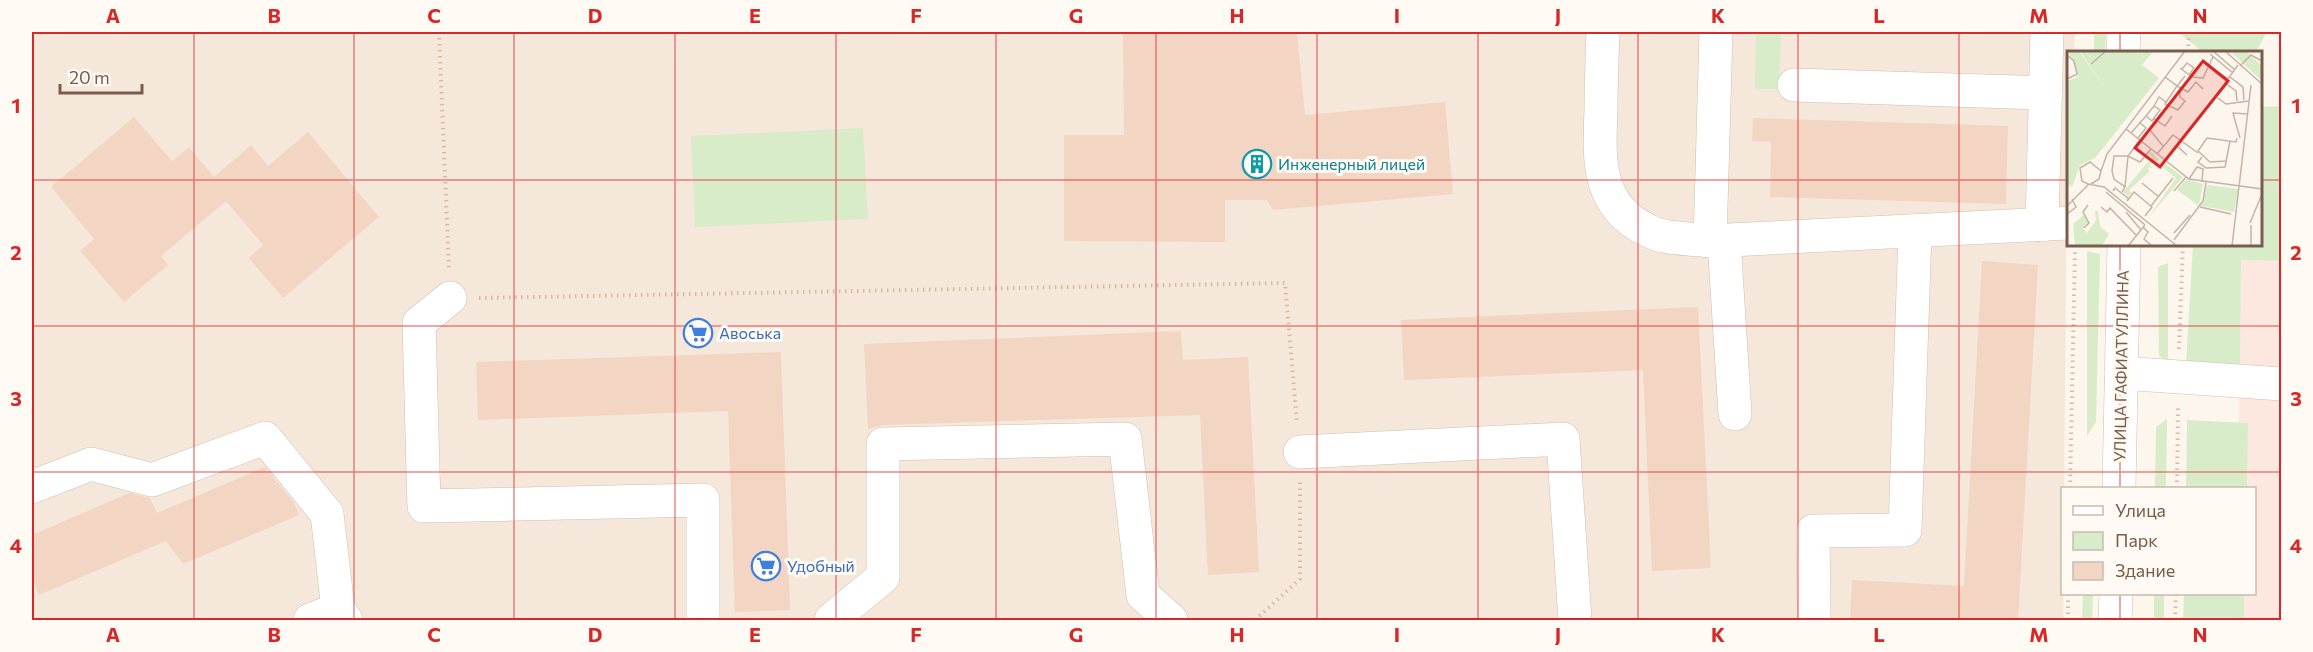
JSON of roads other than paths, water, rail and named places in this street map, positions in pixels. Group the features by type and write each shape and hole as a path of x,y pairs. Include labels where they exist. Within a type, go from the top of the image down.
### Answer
{"street":[{"path":"1603,32 1599,164 1606,187 1628,218 1646,230 1658,235 1717,240 2055,224 2046,93 2047,32"},
{"path":"1716,32 1717,240 1735,414"},
{"path":"2123,51 2124,32"},
{"path":"1794,86 2046,93"},
{"path":"1814,621 1813,531 1905,530 1915,231"},
{"name":"УЛИЦА ГАФИАТУЛЛИНА","path":"2119,487 2124,246"},
{"path":"450,298 419,323 424,506 703,500 703,621"},
{"path":"2121,373 2282,384"},
{"path":"32,487 91,464 152,480 265,438 327,514 331,617"},
{"path":"831,621 883,577 883,444 1125,439 1143,595 1171,621"},
{"path":"1300,452 1563,439 1575,621"},
{"path":"2115,621 2116,595"}],"place":[{"name":"Инженерный лицей","path":"1257,164"},
{"name":"Авоська","path":"698,333"},
{"name":"Удобный","path":"766,566"}]}
